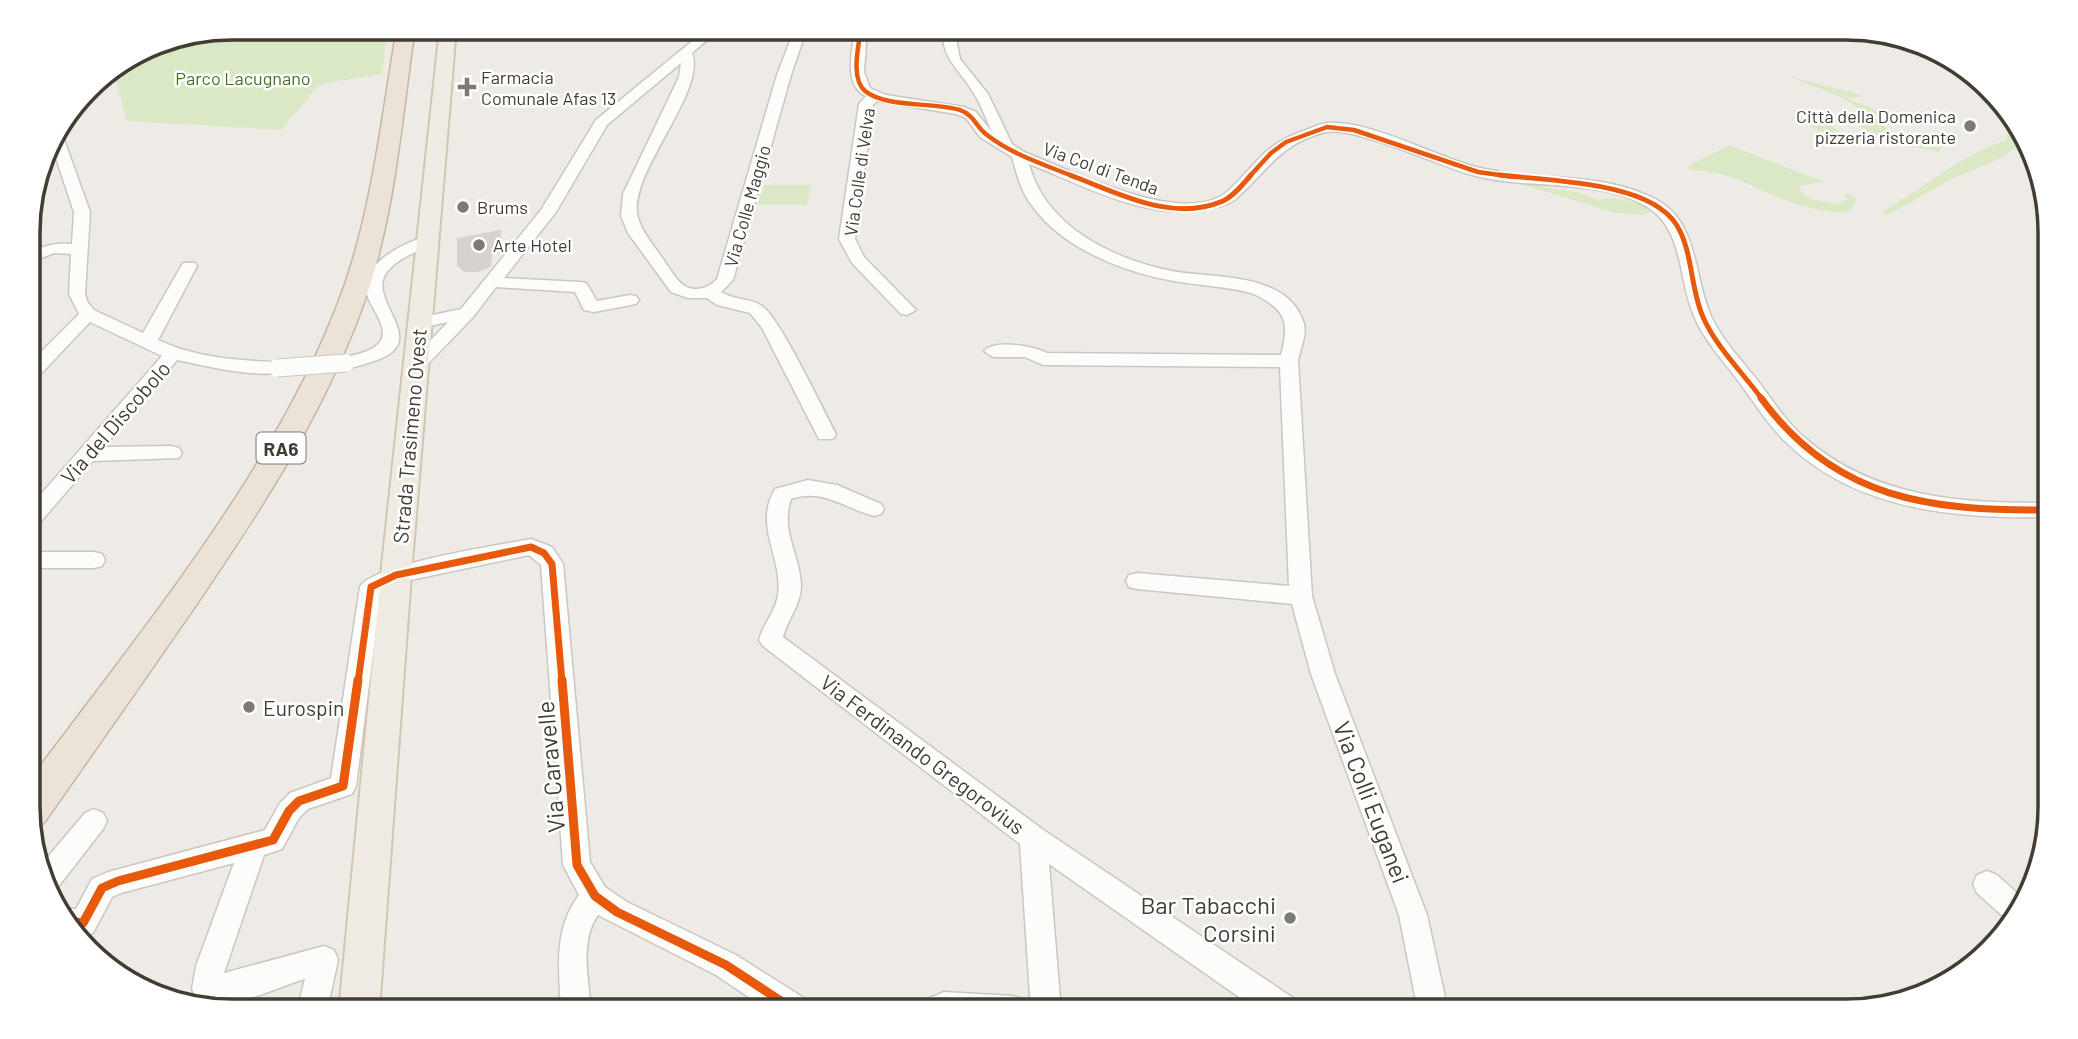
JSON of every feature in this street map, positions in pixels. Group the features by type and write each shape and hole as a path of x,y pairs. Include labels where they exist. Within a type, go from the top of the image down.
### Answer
{"highway":[{"name":"RA6","path":"40,769 215,531 286,413 327,332 359,237 394,40"},
{"name":"RA6","path":"40,797 233,528 309,397 341,329 369,245 404,40"}],"main road":[{"name":"Strada Trasimeno Ovest","path":"360,999 396,575 447,40"}],"street":[{"path":"417,365 463,318 493,282 556,199 601,123 698,40"},
{"name":"Via Colle Maggio","path":"685,51 688,57 686,77 631,194 631,224 677,288 695,294 709,292 725,280 784,75 797,40"},
{"path":"861,40 859,83 874,96"},
{"name":"Via Colli Euganei","path":"949,40 951,56 956,66 981,94 1013,152 1028,187 1061,227 1079,241 1126,263 1173,276 1245,285 1276,300 1289,311 1296,326 1289,360 1301,596 1307,625 1328,686 1410,904 1430,998"},
{"name":"Via Col di Tenda","path":"874,96 959,110 971,116 985,134 1013,152 1149,205 1188,209 1205,207 1232,195 1271,153 1286,142 1318,129 1338,127 1478,172 1621,190 1666,210 1678,224 1692,289 1705,321 1784,429 1806,450 1843,473 1916,500 1955,508 2038,510"},
{"name":"Via Colle di Velva","path":"874,96 866,104 847,239 851,253 897,296 907,310"},
{"path":"60,148 82,212 77,293 80,304 88,314 173,354 229,365 277,368 346,363 375,353 384,348 392,336 391,327 374,289 374,281 387,265 427,248"},
{"path":"41,253 68,246 80,251"},
{"path":"148,341 189,266"},
{"path":"493,282 580,287 590,306 594,307 630,300"},
{"path":"709,292 723,301 756,309 769,327 826,434"},
{"path":"41,363 88,314"},
{"path":"420,327 463,318"},
{"path":"993,351 1029,351 1043,359 1289,360"},
{"name":"Via del Discobolo","path":"41,509 173,354"},
{"path":"88,454 172,453"},
{"name":"Via Ferdinando Gregorovius","path":"874,509 823,487 801,486 782,494 774,511 774,526 789,581 789,597 772,627 771,640 1033,838 1267,998"},
{"name":"Via Caravelle","path":"396,575 531,547 544,553 552,564 577,865 594,896 617,912 726,965 777,999"},
{"path":"40,560 94,559"},
{"path":"79,922 102,888 118,881 273,840 281,831 297,800 343,786 371,587 396,575"},
{"path":"1137,581 1301,596"},
{"path":"52,873 94,821"},
{"path":"1033,838 1045,999"},
{"path":"254,846 211,966 207,989 232,988 324,960 315,999"},
{"path":"1986,884 2010,905"},
{"path":"575,999 572,950 579,918 594,896"}],"green space":[{"name":"Parco Lacugnano","path":"232,40 386,40 382,74 320,84 281,130 127,121 115,80 147,60 170,50"},
{"path":"1788,76 1865,96 1848,98 1880,114 1872,114 1895,134 1913,140 1943,144 1939,152 1874,135 1861,127 1858,116 1864,112 1843,98"},
{"path":"1802,114 1831,125 1847,139 1846,146 1839,145 1837,143 1841,141 1793,118"},
{"path":"2008,130 2017,147 1950,180 1888,215 1881,212 1958,163 2007,140"},
{"path":"1729,145 1824,182 1800,186 1801,192 1814,200 1839,204 1847,198 1844,194 1851,194 1857,201 1845,213 1812,208 1787,201 1733,178 1689,170 1689,166"},
{"path":"1514,182 1580,193 1597,200 1613,198 1650,206 1650,212 1642,215 1615,213"},
{"path":"765,185 811,185 807,205 757,205"}],"building":[{"name":"Arte Hotel","path":"500,231 501,252 491,254 490,266 478,271 465,271 458,265 458,239"}],"cycle path":[{"path":"860,40 857,72 859,83 865,91 883,99 959,110 971,115 985,134 1019,155 1149,205 1188,209 1223,201 1232,195 1271,153 1286,142 1327,127 1354,130 1478,172 1621,190 1647,200 1665,212 1676,224 1683,239 1695,294 1703,317 1713,334 1798,443 1840,471 1896,495 1954,508 2038,510"},
{"path":"79,923 83,923 102,888 118,881 273,840 293,805 313,794 343,786 371,587 396,575 531,547 544,553 552,564 577,865 595,896 617,912 726,965 777,999"}],"place":[{"name":"Farmacia Comunale Afas 13","path":"467,87"},
{"name":"Città della Domenica pizzeria ristorante","path":"1970,126"},
{"name":"Brums","path":"463,207"},
{"name":"Arte Hotel","path":"479,245"},
{"name":"Eurospin","path":"249,707"},
{"name":"Bar Tabacchi Corsini","path":"1290,918"}]}
